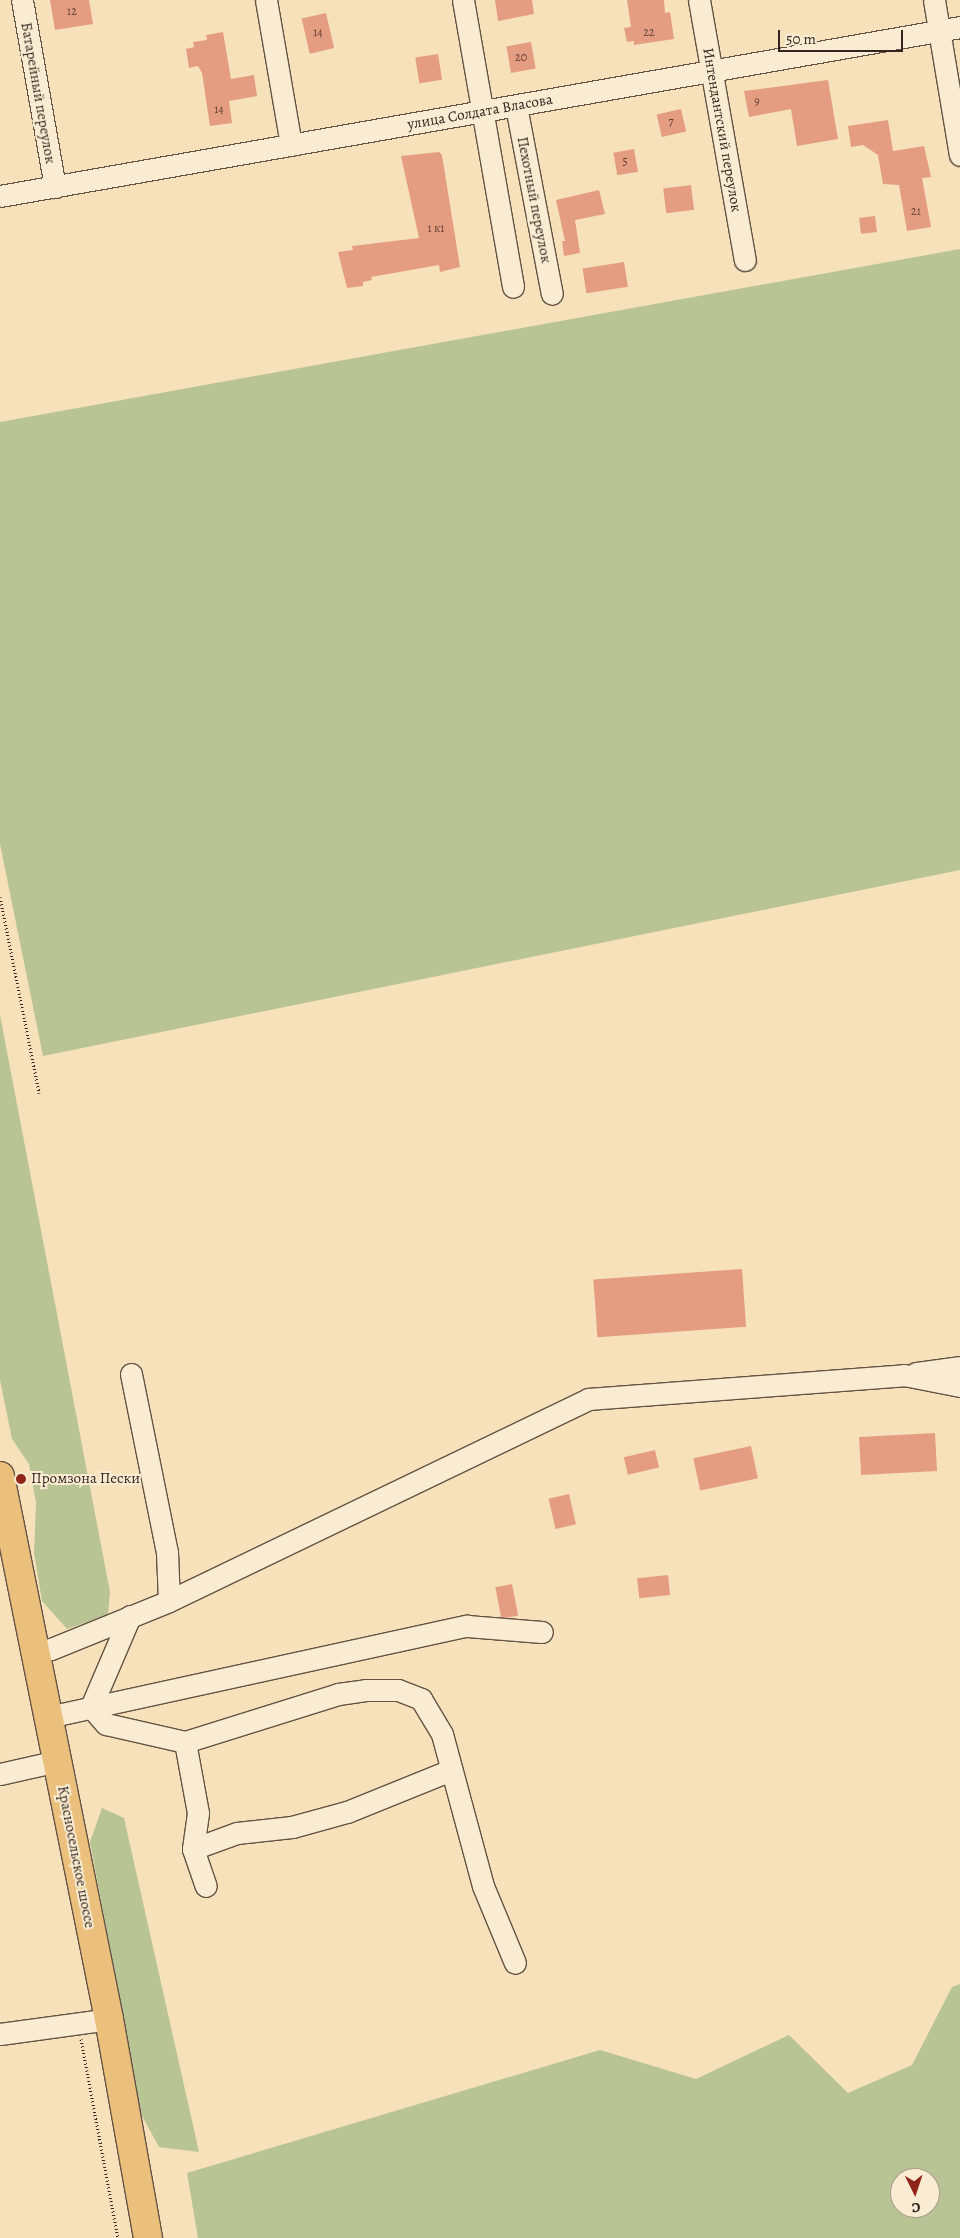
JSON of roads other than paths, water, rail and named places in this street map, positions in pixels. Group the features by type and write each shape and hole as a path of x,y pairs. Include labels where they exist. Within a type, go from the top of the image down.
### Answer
{"main road":[{"name":"Красносельское шоссе","path":"0,1476 109,2019 148,2238"}],"street":[{"name":"Батарейный переулок","path":"22,0 55,187"},
{"path":"266,0 291,145"},
{"path":"463,0 513,287"},
{"name":"Интендантский переулок","path":"699,0 745,260"},
{"path":"934,0 960,155"},
{"name":"улица Солдата Власова","path":"0,196 516,106 712,69 960,27"},
{"name":"Пехотный переулок","path":"516,106 552,294"},
{"path":"36,1652 51,1649 169,1601 588,1399 904,1375 960,1367"},
{"path":"131,1374 167,1552 169,1601"},
{"path":"904,1375 960,1386"},
{"path":"90,1708 130,1616"},
{"path":"48,1717 467,1626 542,1632"},
{"path":"90,1708 106,1724 185,1742 338,1694 398,1690 421,1699 431,1712 442,1734 483,1886 515,1963"},
{"path":"185,1742 198,1814 193,1849 206,1886"},
{"path":"0,1774 57,1761"},
{"path":"193,1849 238,1833 292,1828 347,1812 451,1770"},
{"path":"0,2034 109,2019"}],"place":[{"name":"Промзона Пески","path":"21,1479"}]}
